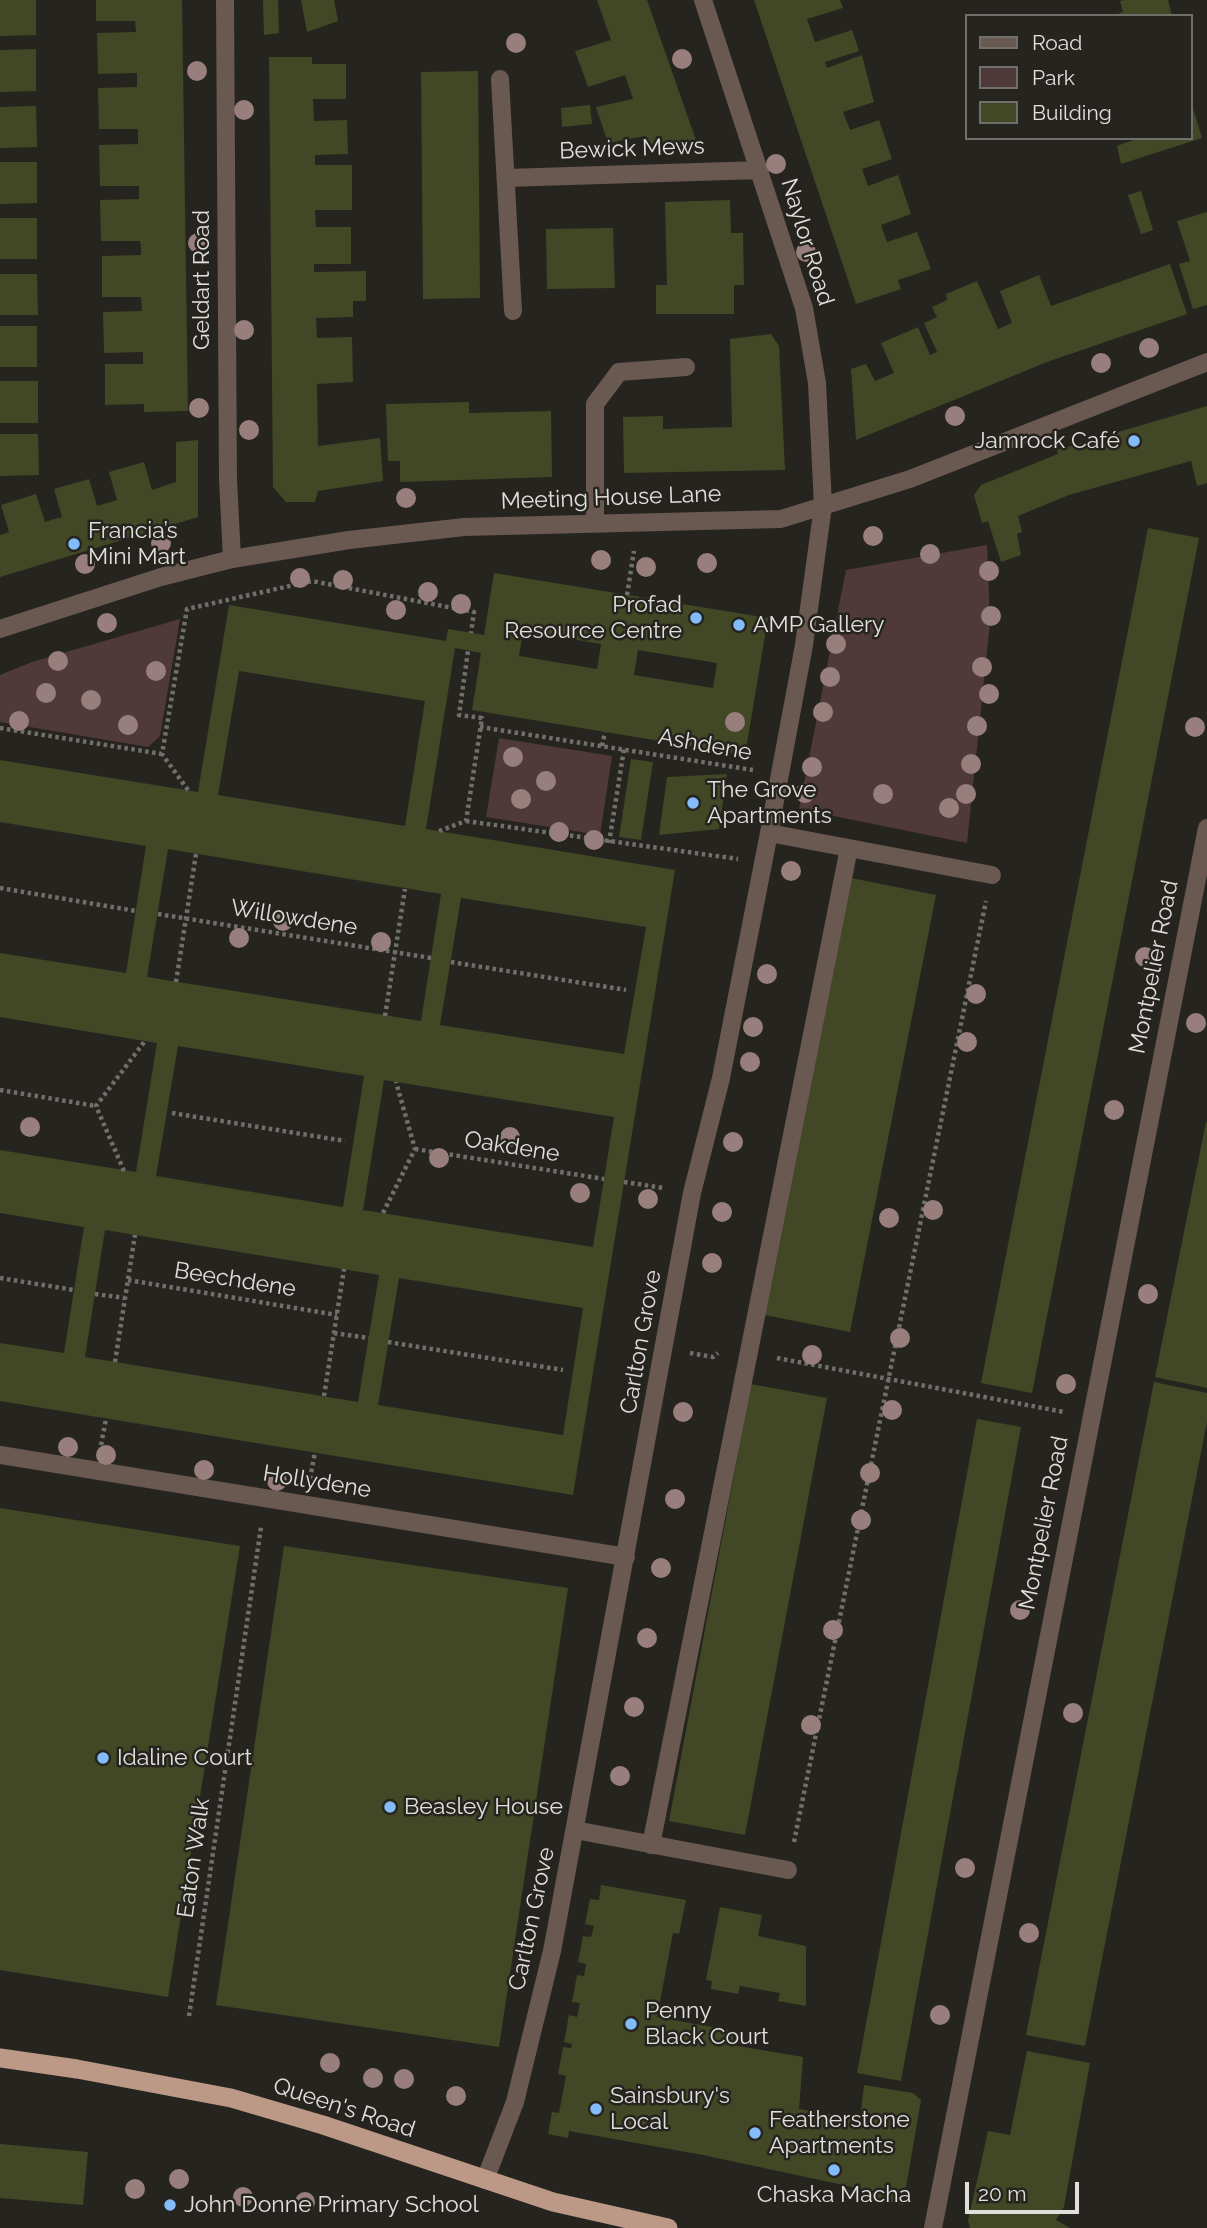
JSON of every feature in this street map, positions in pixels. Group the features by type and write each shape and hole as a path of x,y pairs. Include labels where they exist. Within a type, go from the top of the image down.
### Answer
{"highway":[{"name":"Queen's Road","path":"0,2058 77,2068 231,2098 323,2125 553,2202 668,2228"}],"street":[{"name":"Geldart Road","path":"225,0 228,479 232,559"},
{"name":"Naylor Road","path":"703,0 804,308 817,383 822,506"},
{"path":"500,79 513,311"},
{"name":"Bewick Mews","path":"507,178 760,170"},
{"name":"Meeting House Lane","path":"0,629 161,578 232,559 349,540 464,527 780,519 910,479 1207,362"},
{"path":"595,523 595,404 619,372 686,367"},
{"name":"Carlton Grove","path":"485,2180 516,2102 552,1951 692,1193 721,1078 769,833 804,645 822,506"},
{"name":"Montpelier Road","path":"933,2228 1207,828"},
{"path":"769,833 992,875"},
{"path":"651,1845 849,848"},
{"name":"Hollydene","path":"0,1455 626,1557"},
{"path":"575,1830 788,1870"}],"path":[{"path":"627,595 639,522"},
{"path":"162,754 187,609 313,581 474,612 471,633"},
{"name":"Ashdene","path":"468,651 459,715 482,718 481,727 779,775"},
{"path":"466,821 481,727"},
{"path":"0,728 162,754 188,790"},
{"path":"602,746 605,732"},
{"name":"Ashdene","path":"609,843 624,749"},
{"path":"439,831 466,821 645,848 651,845 763,863"},
{"path":"176,982 197,854"},
{"path":"788,1870 992,875"},
{"path":"0,888 136,911"},
{"path":"385,1016 405,888"},
{"name":"Willowdene","path":"158,914 431,958"},
{"path":"451,962 626,990"},
{"path":"96,1106 145,1041"},
{"path":"383,1213 415,1149 396,1082"},
{"path":"0,1090 96,1106"},
{"path":"96,1106 124,1171"},
{"path":"172,1113 345,1141"},
{"name":"Oakdene","path":"415,1149 604,1179"},
{"path":"624,1182 692,1193"},
{"path":"115,1362 135,1236"},
{"path":"324,1396 344,1269"},
{"path":"0,1278 74,1290"},
{"name":"Beechdene","path":"128,1280 337,1315"},
{"path":"95,1293 125,1298"},
{"path":"334,1333 369,1338"},
{"path":"388,1342 563,1370"},
{"path":"665,1349 713,1356 726,1348 1090,1417"},
{"name":"Eaton Walk","path":"189,2016 265,1498"}],"green space":[{"path":"987,545 990,623 967,843 799,809 846,570"},
{"path":"180,619 160,736 148,747 0,722 0,675 32,662"},
{"path":"499,738 612,756 600,835 486,817"}],"building":[{"path":"0,0 36,0 36,35 0,36"},
{"path":"96,0 182,0 188,411 144,412 144,404 105,405 105,364 143,364 143,352 104,353 103,312 142,311 141,297 102,297 102,256 141,255 141,247 140,241 101,241 100,200 139,199 139,186 100,186 99,145 138,144 138,129 99,129 98,88 137,87 137,73 98,74 97,33 136,32 135,21 96,21"},
{"path":"263,0 278,0 279,33 264,35"},
{"path":"301,0 334,0 338,21 307,32"},
{"path":"597,0 647,0 698,146 650,147 645,136 608,143 596,107 633,99 625,75 588,87 575,51 611,40"},
{"path":"754,0 840,0 843,8 807,19 815,42 852,30 859,51 825,62 827,68 862,55 874,102 843,112 850,130 879,120 892,159 862,169 868,186 898,175 911,214 881,225 887,242 917,232 931,269 898,280 901,289 856,304"},
{"path":"1168,0 1172,14 1118,14 1123,12 1120,1"},
{"path":"36,49 36,91 0,92 0,50"},
{"path":"269,57 312,57 312,64 346,64 346,99 313,99 314,121 347,120 348,154 315,155 315,165 352,165 352,210 315,210 316,227 351,227 351,264 314,264 314,272 366,271 366,301 353,301 353,317 316,318 317,338 352,337 353,382 317,384 318,446 380,438 383,481 318,491 315,502 286,502 273,487"},
{"path":"478,71 480,298 423,299 421,72"},
{"path":"590,105 592,124 562,127 561,108"},
{"path":"36,106 37,147 0,148 0,107"},
{"path":"1193,109 1202,138 1121,164 1117,146 1133,140 1193,140"},
{"path":"0,162 37,162 37,203 0,204"},
{"path":"1141,191 1153,230 1141,234 1128,195"},
{"path":"730,200 731,233 743,233 744,285 734,285 734,314 656,314 656,285 667,285 665,202"},
{"path":"1207,212 1207,305 1193,309 1179,264 1190,261 1177,221"},
{"path":"0,218 37,218 37,259 0,259"},
{"path":"613,228 615,288 547,289 546,229"},
{"path":"1170,264 1187,314 1047,362 856,440 851,369 866,364 875,381 894,373 881,343 918,327 930,355 937,352 924,323 937,317 932,307 947,300 946,294 977,281 998,329 1012,323 1000,291 1039,275 1051,306"},
{"path":"0,274 37,274 38,315 0,315"},
{"path":"0,326 37,326 37,367 0,367"},
{"path":"771,334 779,346 785,470 624,473 623,417 663,416 663,429 732,427 730,339"},
{"path":"0,381 38,381 38,423 0,423"},
{"path":"469,402 469,413 551,411 552,477 400,482 400,461 388,461 386,404"},
{"path":"1207,406 1207,483 1197,486 1191,461 1069,495 1018,516 1022,532 1017,534 1021,555 1001,562 988,521 982,523 974,495 981,485 1058,454 1057,450"},
{"path":"0,434 38,434 39,475 0,476"},
{"path":"198,440 198,517 0,577 0,535 9,532 1,505 36,494 45,522 62,517 54,489 89,479 97,506 117,500 109,472 144,462 152,490 176,482 176,442"},
{"path":"1148,528 1199,538 1032,1393 981,1383"},
{"path":"494,573 768,618 745,755 472,710 481,653 455,648 426,829 675,870 573,1495 0,1401 0,1343 64,1353 84,1227 0,1213 0,1150 136,1172 157,1043 0,1017 0,953 126,973 146,846 0,822 0,760 198,792 229,605 446,641 448,629 484,635","holes":["523,631 601,644 597,669 519,656","638,650 717,663 713,688 634,675","239,671 425,701 405,826 218,795","168,849 441,894 421,1021 147,977","461,898 646,927 624,1054 440,1025","178,1046 364,1076 343,1207 156,1176","384,1080 614,1117 593,1247 363,1210","105,1230 379,1275 358,1402 85,1357","399,1278 583,1308 563,1435 378,1405"]},
{"path":"631,759 653,762 641,840 619,837"},
{"name":"The Grove Apartments","path":"727,774 719,829 659,835 667,777"},
{"path":"851,878 936,895 850,1332 765,1315"},
{"path":"1207,1123 1207,1388 1155,1377"},
{"path":"1154,1382 1207,1393 1207,1422 1085,2046 1026,2035"},
{"path":"751,1384 827,1398 745,1835 669,1821"},
{"path":"977,1419 1021,1427 901,2081 857,2073"},
{"name":"Idaline Court","path":"0,1508 240,1546 168,1997 0,1970"},
{"name":"Beasley House","path":"284,1546 568,1588 499,2047 216,2005"},
{"name":"Penny Black Court","path":"601,1885 686,1900 679,1934 673,1933 657,2017 734,2031 732,2045 803,2057 799,2109 860,2119 864,2085 913,2093 921,2100 903,2205 875,2198 876,2192 703,2155 569,2131 568,2138 548,2134 552,2112 559,2113 566,2076 558,2074 563,2047 571,2048 572,2044 564,2042 569,2015 577,2017 580,2003 572,2002 577,1975 584,1976 586,1964 578,1962 583,1936 591,1937 594,1926 585,1924 590,1899 599,1900"},
{"name":"Penny Black Court","path":"720,1907 762,1915 758,1936 806,1946 806,2006 778,2001 780,1993 740,1986 738,1994 711,1989 712,1981 706,1980"},
{"path":"1027,2051 1090,2063 1064,2207 1056,2220 1070,2228 970,2228 968,2221 988,2131 1010,2135"},
{"path":"0,2144 88,2152 83,2205 0,2198"}],"place":[{"name":"Jamrock Café","path":"1134,441"},
{"name":"Francia’s Mini Mart","path":"74,544"},
{"name":"Profad Resource Centre","path":"696,618"},
{"name":"AMP Gallery","path":"739,625"},
{"name":"The Grove Apartments","path":"693,803"},
{"name":"Idaline Court","path":"103,1758"},
{"name":"Beasley House","path":"390,1807"},
{"name":"Penny Black Court","path":"631,2024"},
{"name":"Sainsbury's Local","path":"596,2109"},
{"name":"Featherstone Apartments","path":"755,2133"},
{"name":"Chaska Macha","path":"834,2170"},
{"name":"John Donne Primary School","path":"170,2205"}]}
